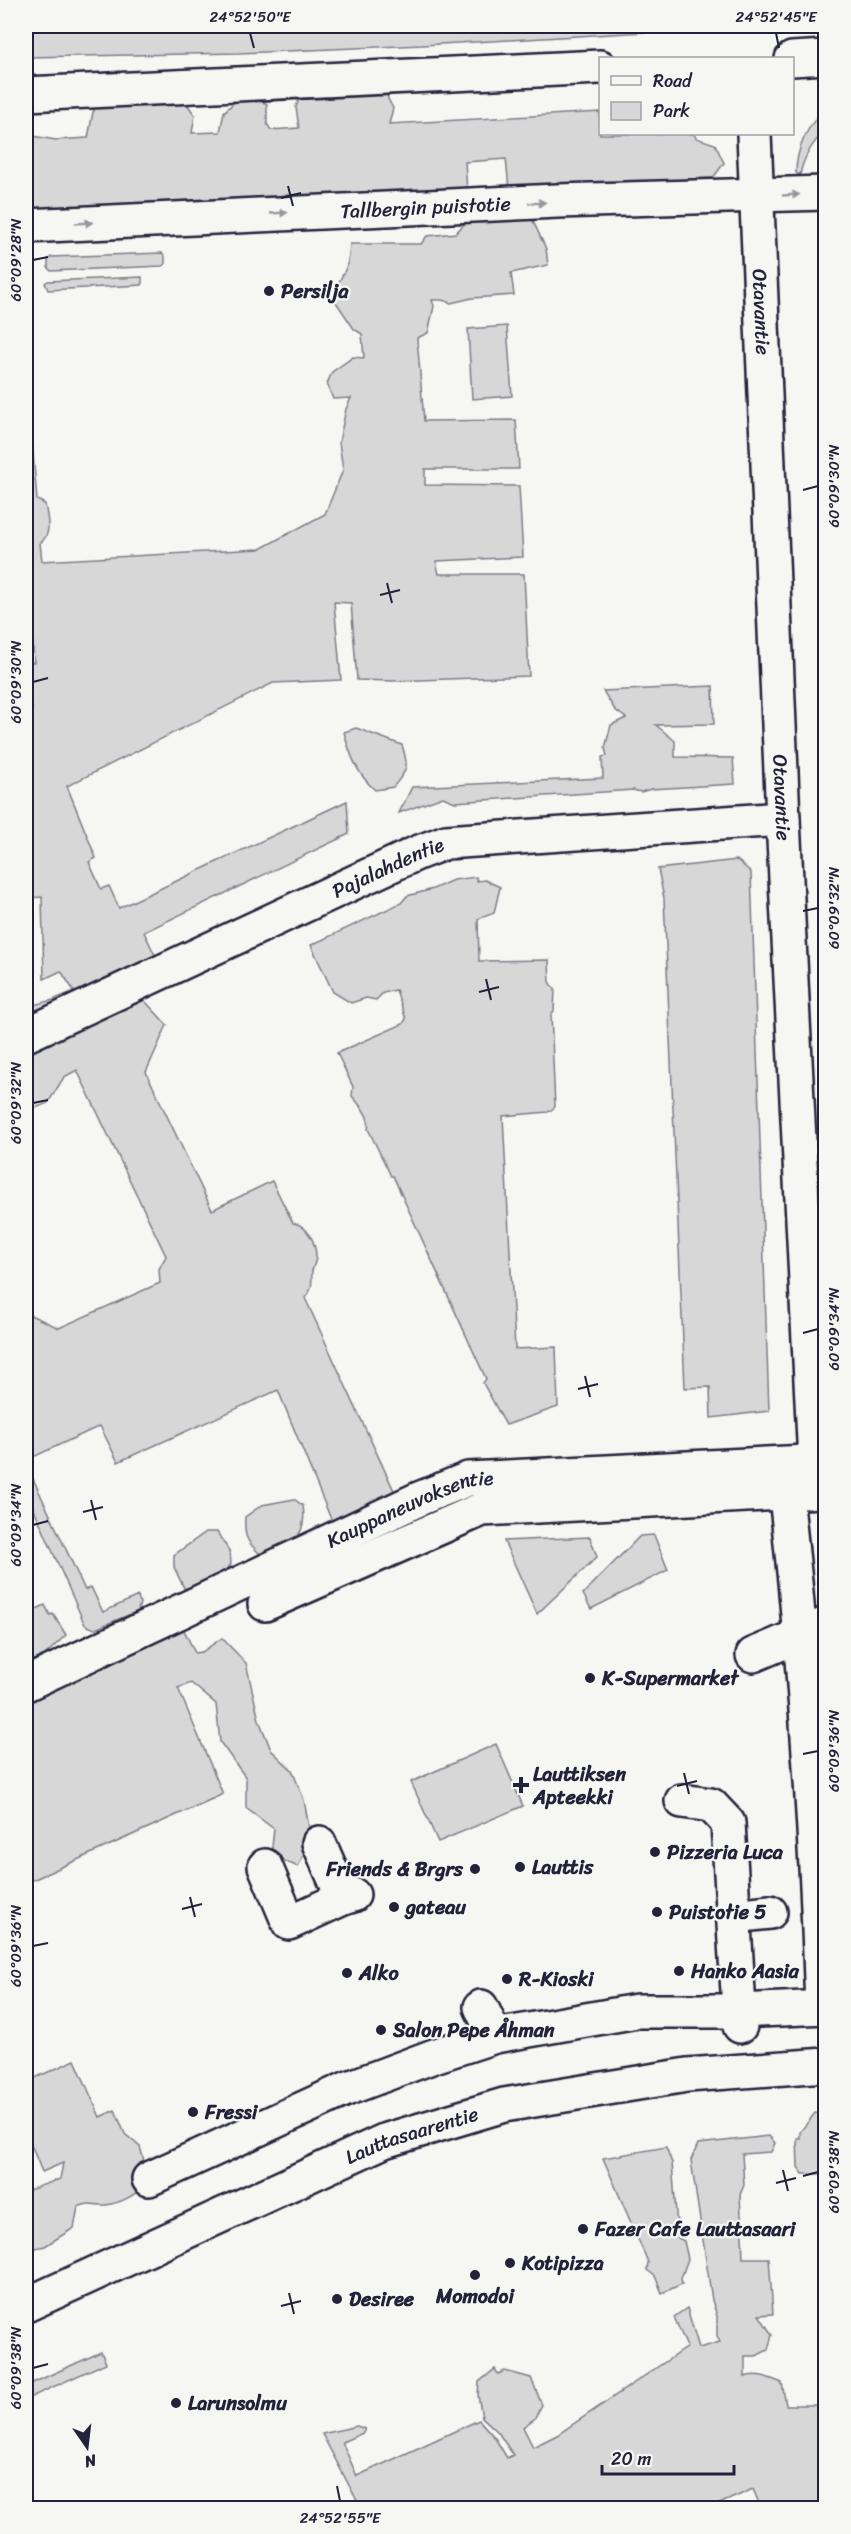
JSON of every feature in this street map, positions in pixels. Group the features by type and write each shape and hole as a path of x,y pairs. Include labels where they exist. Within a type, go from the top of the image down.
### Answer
{"street":[{"path":"794,59 825,57"},
{"path":"26,94 599,67"},
{"name":"Otavantie","path":"754,135 783,819 820,1471"},
{"name":"Tallbergin puistotie","path":"26,226 557,201 825,194"},
{"name":"Pajalahdentie","path":"26,1035 417,853 446,842 783,819"},
{"name":"Kauppaneuvoksentie","path":"26,1684 421,1498 468,1479 783,1477 820,1471"},
{"path":"149,2179 346,2089 495,2036 637,2011 740,2018 824,2007 795,1910 813,1629 783,1477 482,1509 266,1604"},
{"path":"753,1655 813,1629"},
{"path":"682,1801 711,1805 728,1823 740,2018"},
{"path":"265,1866 289,1923 348,1896 319,1843"},
{"path":"734,1916 795,1910"},
{"path":"481,2007 495,2036"},
{"name":"Lauttasaarentie","path":"26,2305 384,2141 504,2104 687,2075 825,2065"}],"green space":[{"path":"26,26 747,26 239,53 26,57"},
{"path":"385,82 388,99 393,108 389,124 599,112 599,135 694,135 696,138 715,144 724,163 713,178 509,188 506,159 465,162 467,191 26,209 26,135 56,140 88,138 93,112 102,97 184,100 195,115 192,133 220,132 224,112 239,98 251,97 267,104 267,124 271,130 299,128 296,107 303,88"},
{"path":"825,109 825,132 809,151 800,175 796,173 798,155 804,138 813,122"},
{"path":"476,200 526,206 546,249 548,265 511,273 514,295 472,298 451,303 432,300 434,306 428,333 417,338 424,421 516,420 519,469 425,469 425,485 519,486 523,557 436,561 439,574 524,574 529,676 392,681 357,680 351,603 334,602 341,680 273,683 67,786 96,858 89,862 101,889 109,886 119,908 347,801 349,834 144,932 155,955 151,970 123,983 145,1001 167,1025 146,1072 212,1210 272,1181 293,1223 303,1227 310,1236 315,1246 316,1259 312,1271 311,1288 305,1298 396,1495 333,1524 278,1390 118,1462 100,1426 33,1457 28,1468 85,1590 91,1587 103,1612 138,1596 140,1603 138,1611 95,1629 85,1625 26,1491 26,1313 59,1328 160,1283 159,1269 166,1256 77,1070 64,1077 48,1103 26,1112 26,1021 32,1016 33,1005 74,991 61,971 44,979 42,897 26,898 26,736 32,708 27,696 26,685 30,662 34,662 32,632 26,639 26,502 28,500 26,431 31,430 37,500 45,504 48,520 47,535 40,543 42,561 260,549 325,514 343,470 339,442 346,409 351,398 333,399 327,384 332,372 353,357 364,358 362,334 354,329 332,296 348,264 350,244 421,244 427,236 456,233 464,224"},
{"path":"162,253 165,256 165,264 162,266 51,271 48,268 48,260 51,257"},
{"path":"142,277 142,285 48,290 45,283 48,281"},
{"path":"507,326 512,396 472,399 468,329"},
{"path":"713,686 714,724 656,725 675,741 675,757 733,758 735,784 651,789 641,792 633,790 455,802 443,797 399,813 412,787 603,778 602,757 607,756 605,748 611,725 626,718 615,710 603,691"},
{"path":"356,728 402,745 406,768 393,787 375,790 359,771 344,732"},
{"path":"737,860 751,872 769,1411 711,1418 710,1387 685,1388 664,898 658,869"},
{"path":"476,877 477,881 485,880 500,887 494,913 478,919 479,961 549,960 550,984 555,989 554,1011 551,1014 555,1107 548,1112 503,1116 515,1349 556,1347 558,1407 506,1425 483,1383 486,1379 393,1176 368,1129 368,1120 352,1096 353,1087 337,1053 403,1024 406,1019 396,990 383,993 376,1000 366,998 351,1003 333,992 311,945 401,903 407,896 433,889 453,880"},
{"path":"294,1499 303,1506 304,1513 302,1529 297,1538 289,1548 275,1548 260,1554 247,1538 245,1517 262,1505"},
{"path":"206,1532 217,1532 230,1552 231,1564 224,1574 198,1590 184,1588 174,1567 174,1555"},
{"path":"654,1535 668,1570 591,1609 583,1594 640,1536"},
{"path":"590,1537 597,1557 537,1614 504,1541"},
{"path":"45,1605 66,1635 46,1654 56,1660 177,1626 184,1630 195,1653 202,1652 222,1638 246,1663 259,1720 271,1750 292,1770 304,1800 311,1839 298,1867 271,1855 274,1829 246,1808 246,1778 220,1742 216,1704 191,1683 178,1688 223,1794 26,1883 26,1614"},
{"path":"496,1744 523,1806 438,1842 411,1782"},
{"path":"75,2060 100,2117 115,2110 125,2134 140,2147 147,2171 145,2187 117,2203 86,2204 78,2207 74,2228 45,2246 26,2250 26,2191 60,2179 63,2163 42,2172 26,2132 26,2082"},
{"path":"815,2113 825,2115 825,2174 803,2174 798,2167 797,2138 800,2138 800,2132"},
{"path":"769,2136 775,2143 771,2152 742,2154 744,2185 740,2195 743,2258 769,2258 773,2314 759,2315 772,2335 768,2350 756,2356 745,2356 745,2377 759,2375 782,2383 786,2405 818,2405 823,2508 761,2508 753,2489 710,2508 361,2508 322,2434 357,2426 365,2429 363,2433 342,2442 357,2476 479,2420 495,2438 507,2458 513,2455 498,2432 482,2417 478,2395 479,2382 495,2369 498,2374 505,2371 531,2378 542,2405 534,2419 523,2427 533,2447 557,2435 687,2347 674,2317 687,2308 699,2348 720,2342 717,2336 717,2316 712,2300 691,2160 698,2144"},
{"path":"666,2147 672,2163 678,2238 684,2241 688,2259 681,2278 682,2284 662,2293 655,2276 647,2270 648,2262 603,2158"},
{"path":"101,2352 106,2363 29,2398 26,2386"}],"place":[{"name":"Persilja","path":"269,291"},
{"name":"K-Supermarket","path":"590,1678"},
{"name":"Lauttiksen Apteekki","path":"521,1785"},
{"name":"Pizzeria Luca","path":"655,1852"},
{"name":"Lauttis","path":"520,1867"},
{"name":"Friends & Brgrs","path":"475,1869"},
{"name":"gateau","path":"394,1907"},
{"name":"Puistotie 5","path":"657,1912"},
{"name":"Hanko Aasia","path":"679,1971"},
{"name":"Alko","path":"347,1973"},
{"name":"R-Kioski","path":"507,1979"},
{"name":"Salon Pepe Åhman","path":"381,2030"},
{"name":"Fressi","path":"193,2112"},
{"name":"Fazer Cafe Lauttasaari","path":"583,2229"},
{"name":"Kotipizza","path":"510,2263"},
{"name":"Momodoi","path":"475,2275"},
{"name":"Desiree","path":"337,2299"},
{"name":"Larunsolmu","path":"176,2403"}]}
